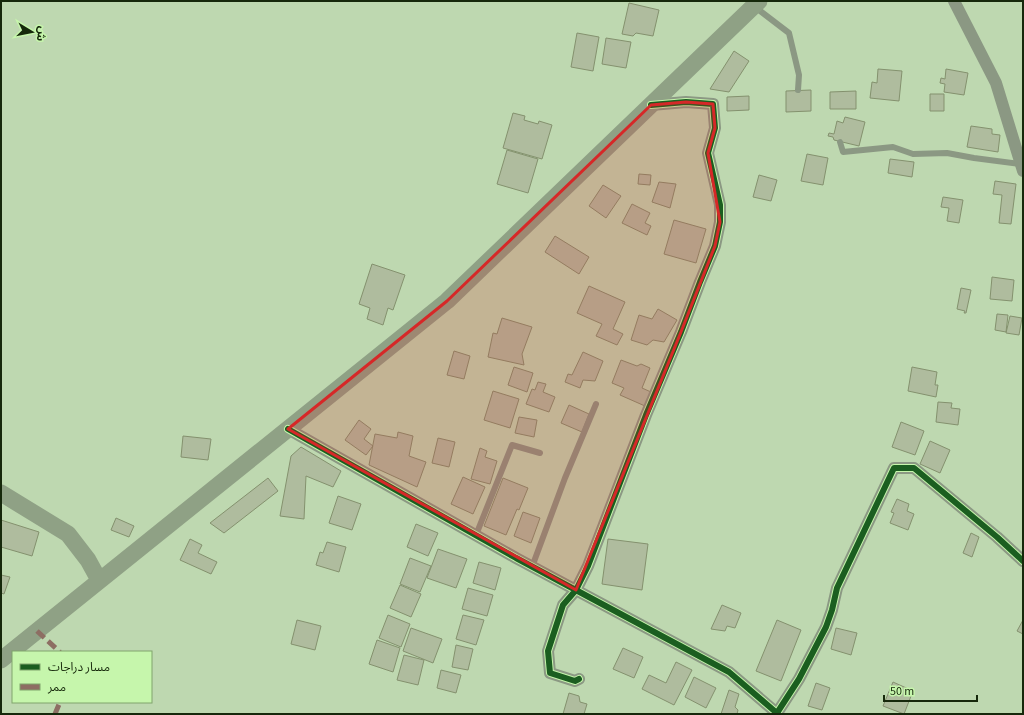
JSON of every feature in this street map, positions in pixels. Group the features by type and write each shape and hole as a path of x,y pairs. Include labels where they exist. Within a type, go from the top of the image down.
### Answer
{"main road":[{"path":"12,651 447,301 756,4"},
{"path":"1,493 68,534 88,560 100,580"},
{"path":"1,660 12,651"}],"street":[{"path":"954,1 996,83 1022,167"},
{"path":"579,678 575,681 550,673 548,651 563,605 576,590 588,566 646,415 682,332 715,246 720,222 720,205 708,153 715,128 713,104 686,102 651,105"},
{"path":"288,428 532,567 730,672 778,713 799,679 826,627 837,588 894,468 914,468 997,537 1023,561"}],"lane":[{"path":"756,4 789,33 799,75 798,90"},
{"path":"840,142 843,152 893,147 914,154 947,153 1022,167"},
{"path":"532,567 565,478 596,404"},
{"path":"476,535 512,445 540,453"}],"highlighted area":[{"path":"686,102 713,104 715,128 708,153 720,222 715,246 576,590 288,429 447,301 651,105"}],"building":[{"path":"629,3 659,10 653,36 636,33 633,36 622,34"},
{"path":"577,33 599,37 593,71 571,67"},
{"path":"606,38 631,42 626,68 602,64"},
{"path":"734,51 749,61 729,92 710,89"},
{"path":"878,69 902,71 899,101 870,98 872,82 877,83"},
{"path":"946,69 968,73 964,95 944,92 945,84 940,83 941,78 945,79"},
{"path":"811,90 811,111 786,112 786,91"},
{"path":"856,91 856,109 830,109 830,92"},
{"path":"930,94 944,94 944,111 930,111"},
{"path":"749,96 749,110 727,111 727,97"},
{"path":"513,113 525,116 524,120 538,124 539,121 552,125 542,159 503,148"},
{"path":"845,117 865,122 859,146 834,140 833,137 828,136 829,133 834,134 837,121 843,123"},
{"path":"971,126 992,129 992,134 1000,135 998,152 967,147"},
{"path":"507,150 538,159 528,193 497,184"},
{"path":"807,154 828,158 823,185 801,181"},
{"path":"890,159 914,162 912,177 888,173"},
{"path":"639,174 651,175 650,185 638,184"},
{"path":"759,175 777,180 771,201 753,197"},
{"path":"995,181 1016,184 1011,224 999,223 1002,195 993,194"},
{"path":"659,182 676,184 670,208 652,202"},
{"path":"603,185 621,196 606,218 589,206"},
{"path":"943,197 963,200 959,223 947,221 949,208 941,207"},
{"path":"632,204 650,213 645,223 651,226 647,235 622,223"},
{"path":"674,220 706,229 696,263 664,254"},
{"path":"555,236 589,257 579,274 545,252"},
{"path":"372,264 405,275 393,310 388,308 383,325 367,319 370,308 359,304"},
{"path":"992,277 1014,280 1012,301 990,299"},
{"path":"589,286 625,302 613,329 623,334 617,345 596,336 602,324 577,313"},
{"path":"961,288 971,290 966,313 964,313 965,311 957,309"},
{"path":"658,309 677,320 664,342 653,340 647,345 631,340 639,315 652,319"},
{"path":"997,314 1008,315 1006,332 995,330"},
{"path":"1010,316 1022,318 1019,335 1006,333"},
{"path":"502,318 532,327 522,354 524,365 488,357 493,333 497,334"},
{"path":"454,351 470,356 464,379 447,375"},
{"path":"583,352 603,361 595,381 583,380 580,388 565,382 568,374 572,375"},
{"path":"621,360 637,366 641,364 650,368 642,388 651,392 645,406 620,395 624,388 612,383"},
{"path":"514,367 533,373 527,392 508,385"},
{"path":"912,367 937,372 935,385 938,385 936,397 908,391"},
{"path":"538,382 546,384 543,392 555,397 549,412 526,404 532,389 535,390"},
{"path":"493,391 519,399 510,428 484,420"},
{"path":"938,402 952,403 951,408 960,409 958,425 936,422"},
{"path":"569,405 589,414 582,432 561,423"},
{"path":"519,417 537,420 534,437 515,433"},
{"path":"359,420 371,429 364,439 373,446 366,455 345,440"},
{"path":"901,422 924,431 915,455 892,447"},
{"path":"398,432 413,436 409,456 426,462 417,487 369,465 375,434 397,438"},
{"path":"183,436 211,439 208,460 181,457"},
{"path":"438,438 455,442 449,467 432,463"},
{"path":"930,441 950,450 940,473 920,464"},
{"path":"301,447 341,471 333,487 306,476 304,519 280,516 291,456"},
{"path":"480,448 487,451 485,457 497,461 490,484 471,479"},
{"path":"463,477 485,487 473,514 451,504"},
{"path":"268,478 278,491 224,533 210,523"},
{"path":"503,478 528,488 506,535 484,526"},
{"path":"338,496 361,504 352,530 329,523"},
{"path":"897,499 909,504 907,511 914,514 908,530 890,523 894,513 891,512"},
{"path":"523,512 540,518 531,543 514,536"},
{"path":"116,518 134,526 129,537 111,530"},
{"path":"1,520 39,532 32,556 1,547"},
{"path":"416,524 438,533 428,556 407,547"},
{"path":"971,533 979,537 972,557 963,553"},
{"path":"190,539 202,545 198,553 217,562 211,574 180,560"},
{"path":"608,539 648,544 642,590 602,584"},
{"path":"327,542 346,547 339,572 316,565 320,552 323,553"},
{"path":"438,549 467,559 456,588 427,578"},
{"path":"410,558 431,566 420,592 400,584"},
{"path":"479,562 501,568 495,590 473,583"},
{"path":"1,575 10,577 4,594 1,593"},
{"path":"400,585 421,594 411,617 390,608"},
{"path":"468,588 493,595 487,616 462,609"},
{"path":"722,605 741,613 735,628 727,626 725,631 711,629"},
{"path":"388,615 410,624 401,647 379,638"},
{"path":"463,615 484,620 476,645 456,639"},
{"path":"297,620 321,626 315,650 291,644"},
{"path":"777,620 801,630 781,681 756,671"},
{"path":"1023,620 1023,634 1017,631"},
{"path":"411,628 442,639 433,663 403,651"},
{"path":"836,628 857,633 851,655 831,649"},
{"path":"377,640 400,648 393,672 369,664"},
{"path":"456,645 473,649 468,670 452,667"},
{"path":"623,648 643,657 634,678 613,669"},
{"path":"404,655 424,660 418,685 397,680"},
{"path":"676,662 692,670 674,705 642,689 649,675 666,683"},
{"path":"441,670 461,675 456,693 437,688"},
{"path":"694,677 716,688 706,708 685,697"},
{"path":"893,682 913,691 904,714 883,706"},
{"path":"816,683 830,688 822,710 808,706"},
{"path":"729,690 739,694 735,707 738,710 737,714 721,714"},
{"path":"569,693 579,696 580,702 587,704 584,714 563,714"}],"marked path":[{"path":"37,631 59,651"},
{"path":"55,714 60,703"}],"cycle path":[{"path":"579,679 575,681 550,673 548,651 563,605 576,590 588,566 646,415 715,246 720,222 720,205 708,153 715,128 713,104 686,102 651,105"},
{"path":"288,429 516,558 729,672 778,714"},
{"path":"777,713 799,679 826,627 837,588 894,468 914,468 997,537 1023,561"}]}
